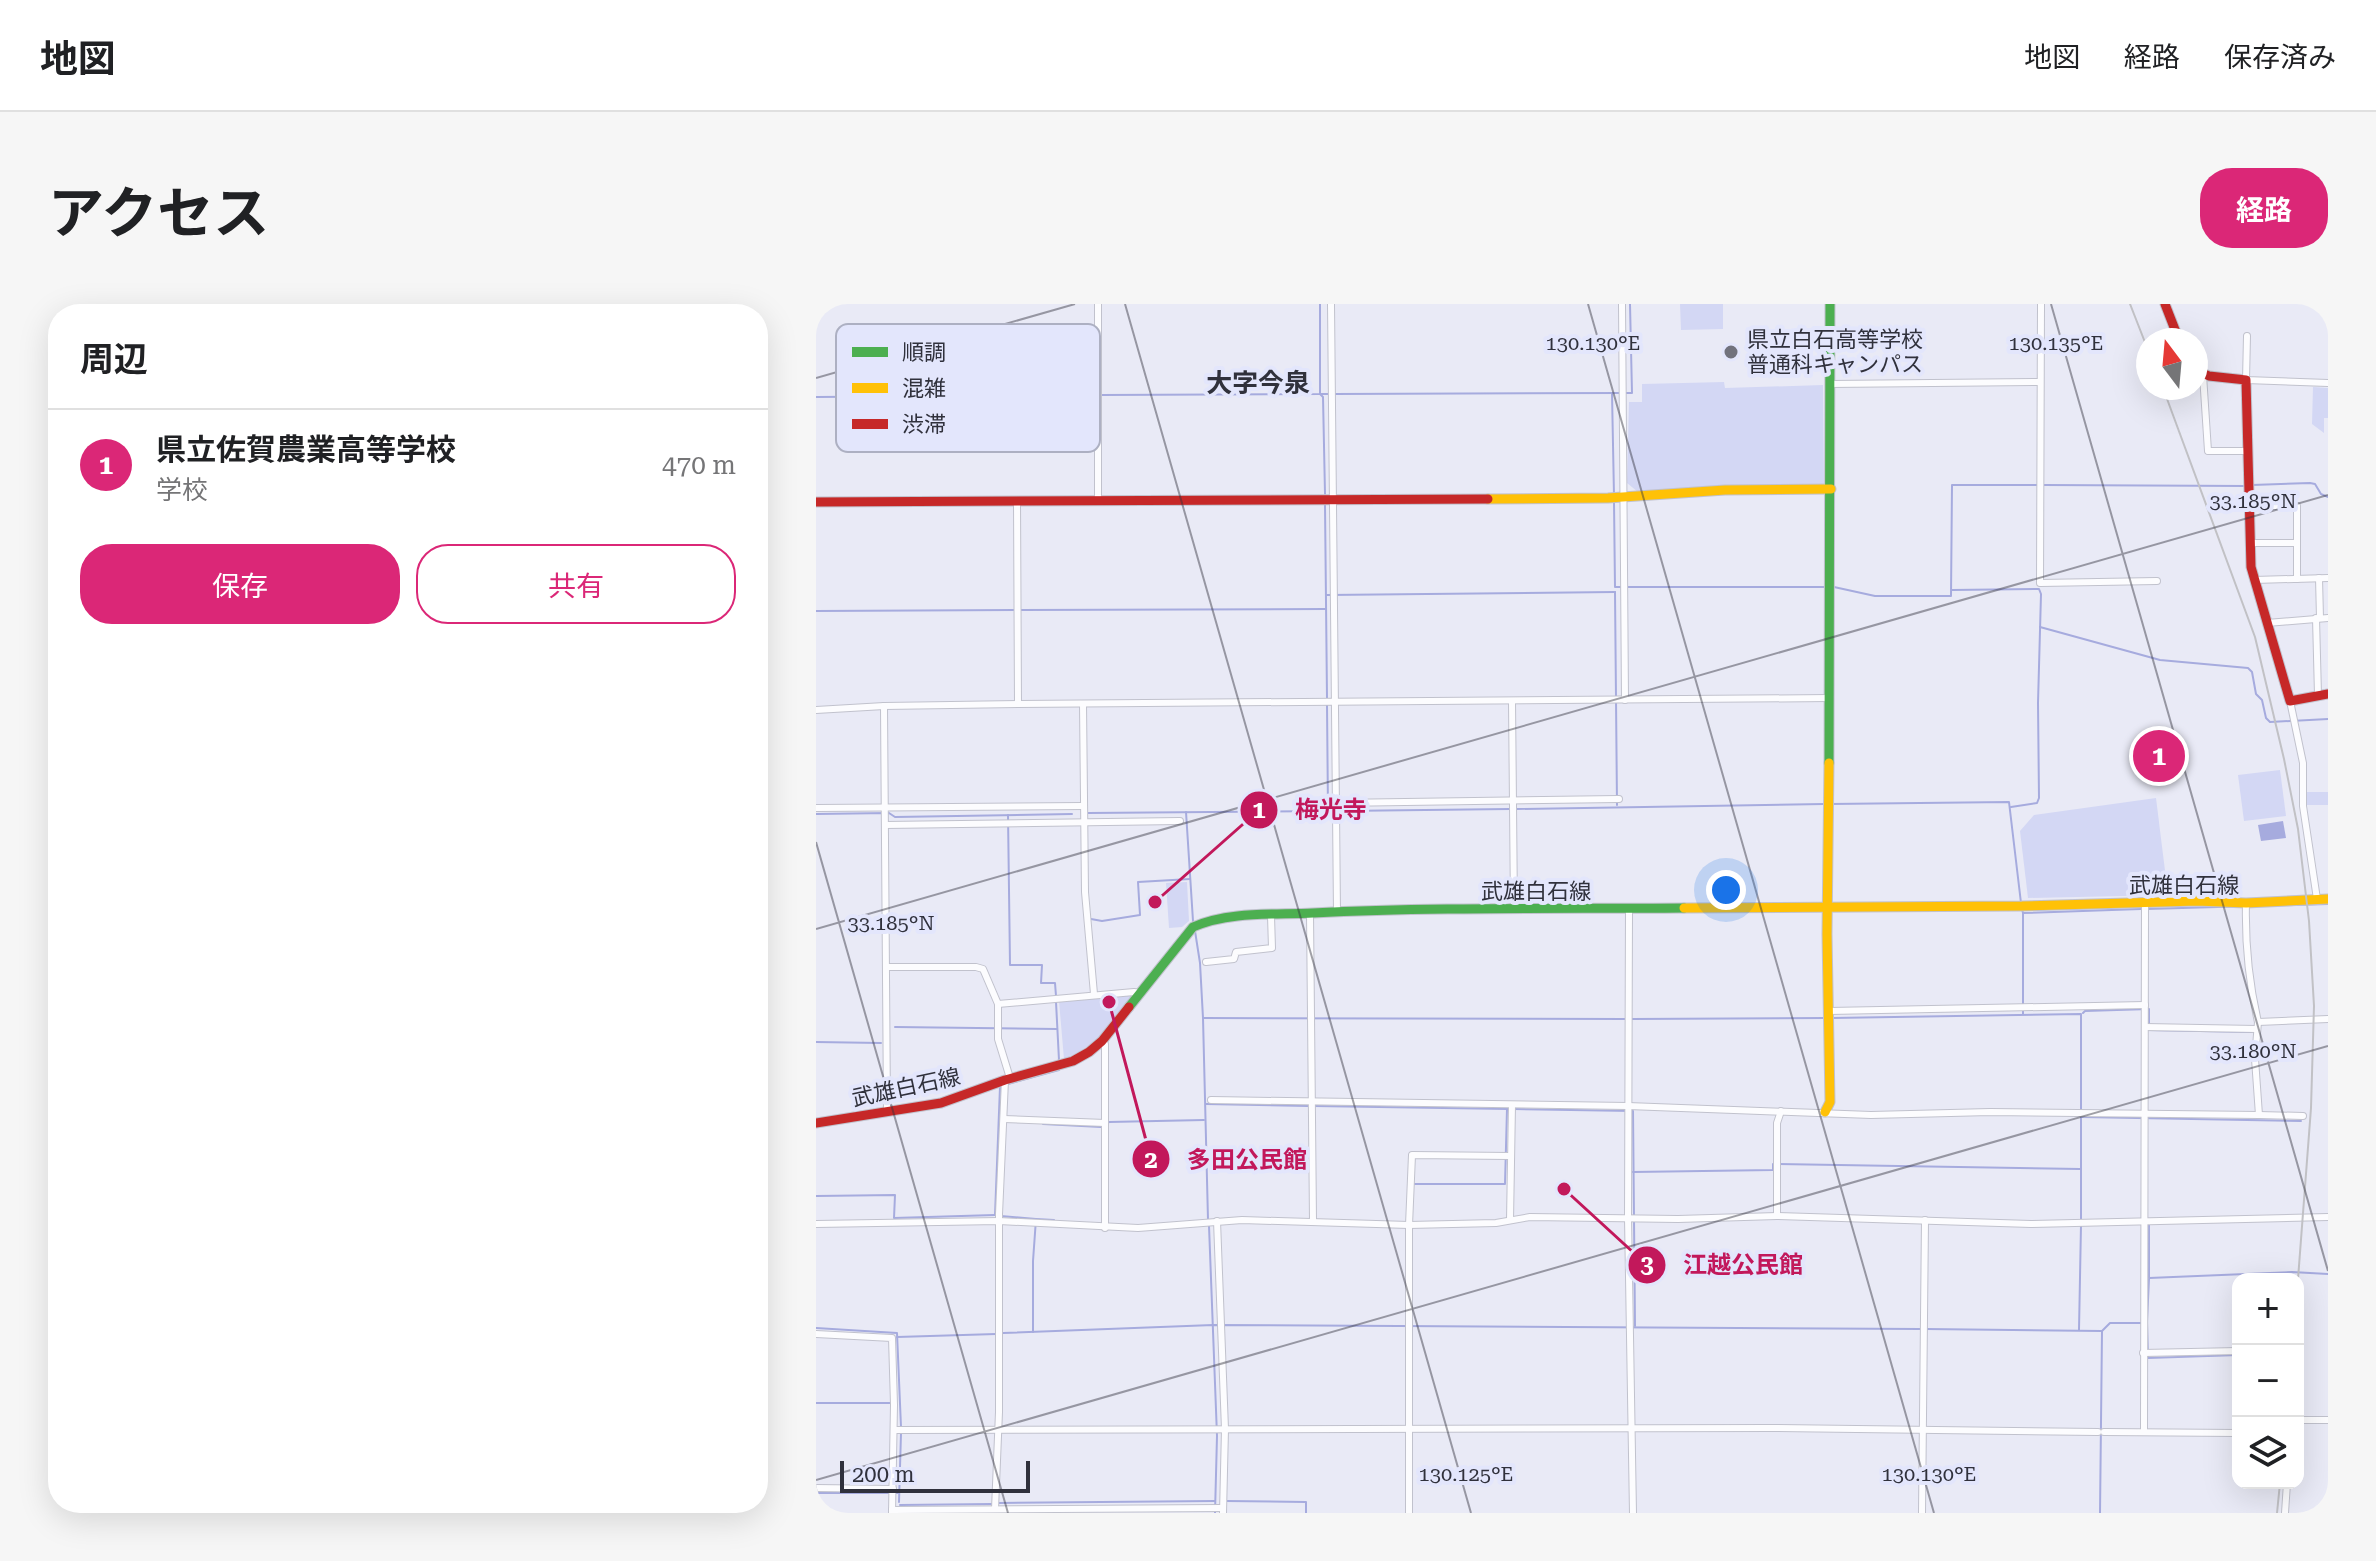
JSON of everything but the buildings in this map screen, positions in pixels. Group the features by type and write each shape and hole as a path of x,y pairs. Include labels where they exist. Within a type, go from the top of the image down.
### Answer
{"main road":[{"path":"1825,1112 1830,1102 1830,304"},
{"path":"2165,304 2174,328"},
{"path":"2208,373 2246,380 2254,580 2290,701 2323,695"},
{"path":"816,502 1616,498 1725,490 1831,489"},
{"name":"武雄白石線","path":"816,1123 941,1103 1059,1065 1089,1052 1102,1041 1194,926 1232,917 1514,909 2246,906 2323,899"}],"street":[{"path":"1331,304 1332,399 1327,500 1334,599 1329,702 1336,803 1337,912"},
{"path":"1618,699 1624,587 1616,498 1622,399 1622,304"},
{"path":"2041,304 2040,583 2157,581"},
{"path":"2247,336 2246,380 2328,383"},
{"path":"1830,384 2040,382"},
{"path":"2203,400 2208,451 2247,451"},
{"path":"1098,452 1098,501"},
{"path":"1017,501 1018,704"},
{"path":"2249,506 2297,506 2297,579"},
{"path":"2251,543 2297,543"},
{"path":"2319,578 2323,695"},
{"path":"2254,580 2328,578"},
{"path":"2267,623 2328,618"},
{"path":"816,710 1018,704 1830,698"},
{"path":"1512,701 1514,909"},
{"path":"2290,701 2303,763 2303,806 2323,899"},
{"path":"1083,704 1086,912 1094,994"},
{"path":"884,706 887,1110"},
{"path":"1336,803 1617,799"},
{"path":"816,808 1084,814 1180,821"},
{"path":"885,825 1009,824 1084,814"},
{"path":"2246,906 2250,987 2257,1025 2255,1059 2259,1115"},
{"path":"2144,1432 2148,1027 2145,1008 2145,907"},
{"path":"1629,909 1633,1513"},
{"path":"1310,914 1313,1221"},
{"path":"1206,962 1234,959 1236,952 1272,948 1271,916"},
{"path":"887,967 983,969 998,1004 998,1039 1006,1082 999,1217 995,1505"},
{"path":"998,1004 1094,994 1140,993"},
{"path":"1829,1016 2022,1008 2145,1008"},
{"path":"2148,1027 2257,1025 2328,1019"},
{"path":"1102,1041 1105,1044 1105,1228"},
{"path":"1211,1100 1871,1115 1990,1112 2145,1117 2303,1116"},
{"path":"1510,1220 1507,1156 1511,1108"},
{"path":"1777,1216 1777,1123 1781,1111"},
{"path":"1004,1119 1105,1125"},
{"path":"1409,1513 1409,1225 1412,1155 1507,1156"},
{"path":"816,1224 999,1217 1036,1224 1138,1228 1212,1222 1496,1223 1530,1217 1777,1216 2081,1223 2328,1217"},
{"path":"1922,1513 1925,1220"},
{"path":"816,1334 892,1338 898,1429 893,1491 896,1511 995,1505 1054,1511 1221,1506 1220,1325 1212,1222"},
{"path":"2146,1353 2232,1351"},
{"path":"2304,1420 2328,1420"},
{"path":"898,1429 1772,1428 2232,1433"},
{"path":"816,1488 893,1491"},
{"path":"2285,1513 2287,1489"}],"shaded area":[{"path":"1680,304 1723,304 1723,329 1681,330"},
{"path":"1724,382 1725,388 1823,385 1824,485 1723,485 1638,492 1627,483 1629,402 1642,402 1642,384"},
{"path":"2313,387 2328,388 2328,418 2324,418 2324,433 2312,424"},
{"path":"2280,770 2286,816 2244,821 2238,775"},
{"path":"2305,792 2328,792 2328,805 2306,805"},
{"path":"2156,798 2168,895 2028,898 2020,831 2034,815"},
{"path":"1187,882 1189,921 1182,927 1169,928 1166,883"},
{"path":"1130,993 1132,997 1102,1033 1086,1048 1064,1059 1059,1001"}],"water":[{"path":"2283,821 2286,838 2261,841 2258,825"}],"waterway":[{"path":"1101,395 1320,394 1320,304"},
{"path":"1626,393 1632,393 1630,304"},
{"path":"1612,393 1614,496"},
{"path":"1334,394 1620,393"},
{"path":"1325,494 1323,397 1320,394 1328,394"},
{"path":"816,397 836,397"},
{"path":"2252,485 2310,483 2328,497"},
{"path":"1834,587 1875,596 1951,596 1952,485 2038,485"},
{"path":"2044,485 2246,486"},
{"path":"1614,502 1615,587 1620,587"},
{"path":"1325,505 1327,698"},
{"path":"1626,587 1828,587"},
{"path":"1952,590 2039,589 2041,594 2039,798 2037,803 2011,807"},
{"path":"1615,592 1617,805"},
{"path":"1327,595 1615,592"},
{"path":"1021,610 1326,609"},
{"path":"816,611 1015,610"},
{"path":"2040,627 2160,660 2248,668 2252,672 2256,694 2262,700 2270,722 2328,719"},
{"path":"1327,705 1328,811"},
{"path":"1830,804 2009,802 2021,903"},
{"path":"1517,809 1824,804"},
{"path":"1340,811 1510,809"},
{"path":"1088,813 1333,811"},
{"path":"1186,812 1193,921"},
{"path":"816,814 889,813 895,817 1072,814"},
{"path":"1008,815 1010,965 1042,965 1041,983 1055,983 1056,996"},
{"path":"1091,919 1102,921 1140,915 1138,882 1190,879"},
{"path":"2147,909 2328,904"},
{"path":"2022,909 2023,913 2141,909"},
{"path":"2023,913 2023,1014"},
{"path":"1195,931 1203,1018 1208,1220"},
{"path":"1056,1002 1059,1060"},
{"path":"2083,1013 2149,1009 2149,1024"},
{"path":"1832,1018 2081,1014 2081,1219"},
{"path":"1203,1018 1626,1019"},
{"path":"1632,1019 1826,1018"},
{"path":"895,1027 1057,1029"},
{"path":"2148,1030 2251,1032"},
{"path":"816,1042 881,1043"},
{"path":"1008,1084 1059,1070"},
{"path":"995,1215 1002,1086"},
{"path":"1206,1104 1308,1106"},
{"path":"1314,1106 1508,1109"},
{"path":"1415,1184 1505,1184 1507,1109"},
{"path":"1514,1109 1633,1111 1635,1326"},
{"path":"2082,1117 2301,1121"},
{"path":"1107,1124 1204,1120"},
{"path":"1043,1124 1101,1127"},
{"path":"1633,1172 1773,1170 1773,1164 2080,1169"},
{"path":"816,1196 895,1195 894,1218 995,1215"},
{"path":"1001,1216 1036,1219 1033,1332"},
{"path":"1036,1219 1054,1220"},
{"path":"2079,1330 2081,1225"},
{"path":"2149,1225 2149,1278 2292,1272 2328,1274"},
{"path":"1209,1226 1217,1436 1215,1513"},
{"path":"2147,1321 2149,1279"},
{"path":"2102,1331 2110,1323 2143,1323"},
{"path":"2147,1323 2148,1358 2232,1355"},
{"path":"1003,1333 1213,1325 1920,1329"},
{"path":"816,1328 897,1333 901,1427"},
{"path":"1926,1329 2102,1331 2100,1513"},
{"path":"897,1337 996,1334"},
{"path":"816,1403 890,1403"},
{"path":"899,1502 901,1433"},
{"path":"816,1493 898,1493"},
{"path":"998,1503 1215,1501"},
{"path":"1226,1501 1306,1502 1306,1513"},
{"path":"900,1505 991,1504"}],"railway":[{"path":"2130,304 2139,328"},
{"path":"2167,400 2255,637 2298,829 2309,921 2314,1006 2311,1108 2298,1273"},
{"path":"2277,1513 2279,1489"}],"traffic: fast":[{"path":"1829,763 1830,304"},
{"path":"1129,1007 1193,927 1221,918 1405,910 1684,908"}],"traffic: slow":[{"path":"1488,499 1608,498 1725,490 1831,489"},
{"path":"1825,1112 1830,1102 1827,934 1829,763"},
{"path":"1684,908 2022,906 2197,901 2246,903 2328,899"}],"traffic: jam":[{"path":"2165,304 2174,328"},
{"path":"2208,376 2246,380 2251,567 2290,701 2328,694"},
{"path":"816,502 1488,499"},
{"path":"816,1123 941,1103 1005,1080 1073,1061 1102,1041 1129,1007"}],"place":[{"name":"県立白石高等学校 普通科キャンパス","path":"1731,352"},
{"name":"県立佐賀農業高等学校","path":"2159,756"},
{"name":"梅光寺","path":"1155,902"},
{"name":"多田公民館","path":"1109,1002"},
{"name":"江越公民館","path":"1564,1189"}],"district":[{"name":"大字今泉","path":"1258,383"}]}
